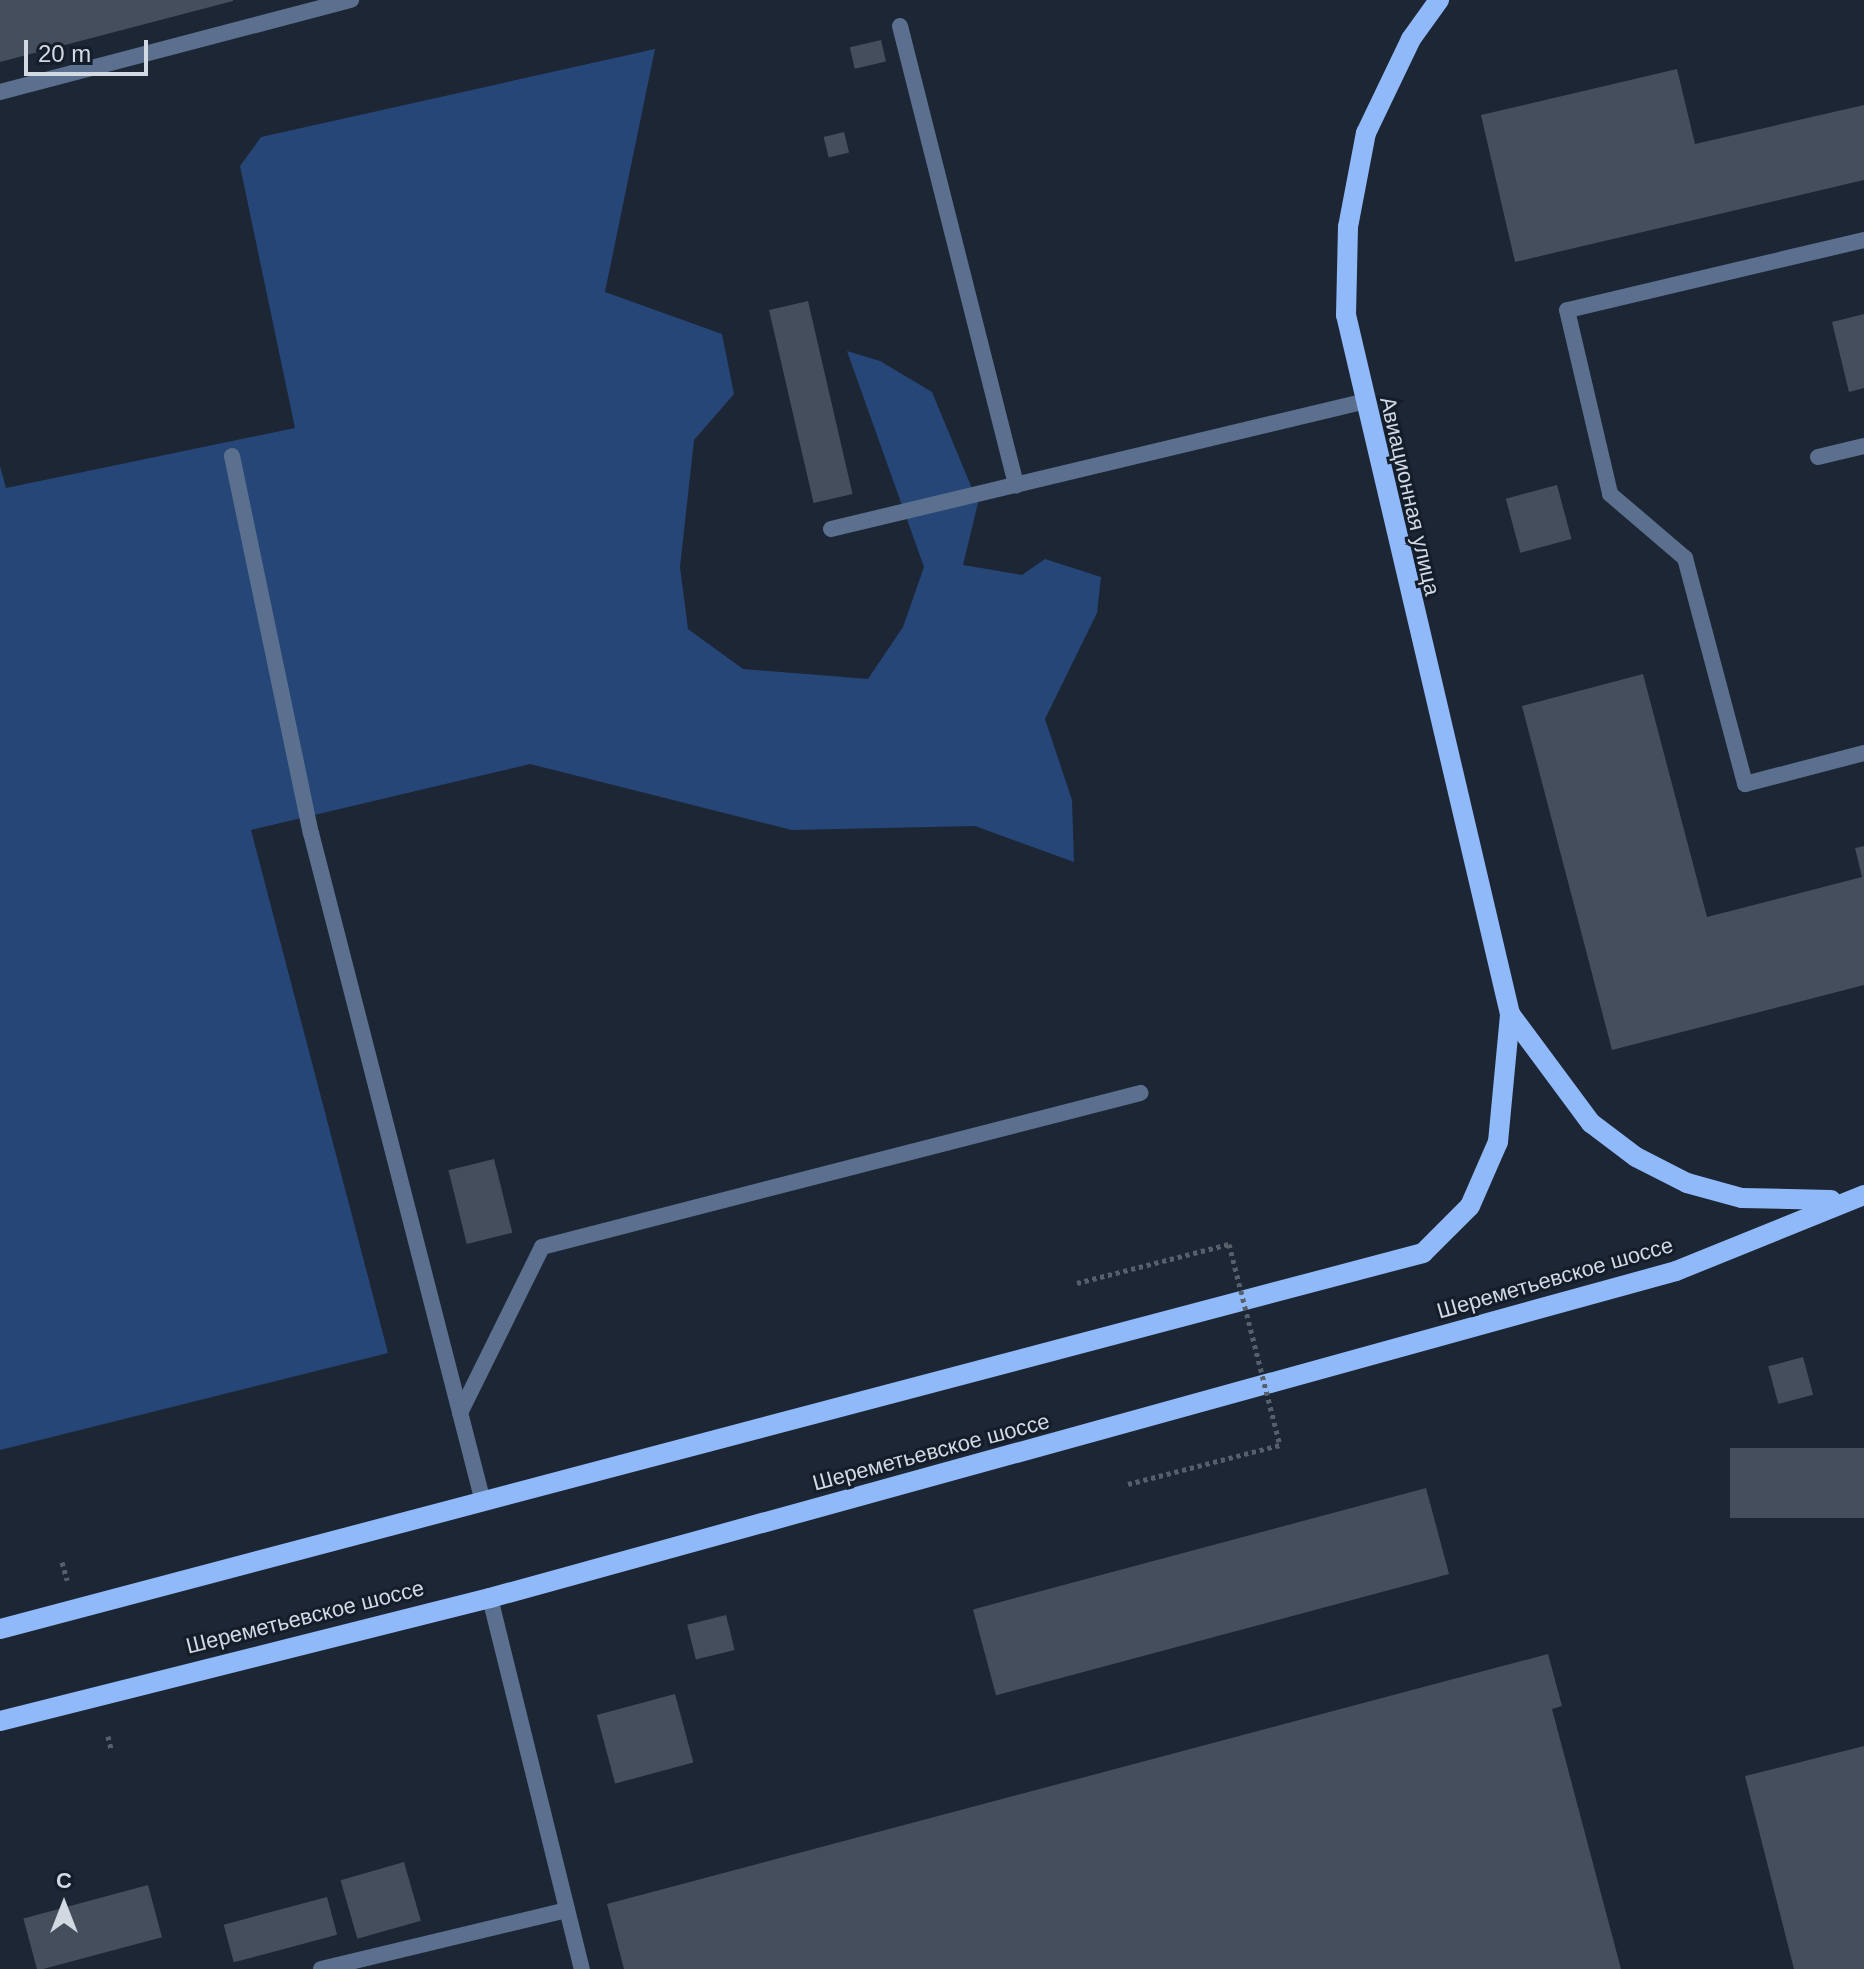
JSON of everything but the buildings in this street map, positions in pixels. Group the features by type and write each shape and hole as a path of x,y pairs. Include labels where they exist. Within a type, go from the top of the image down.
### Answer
{"main road":[{"name":"Авиационная улица","path":"482,1498 1423,1253 1470,1206 1488,1174 1498,1142 1510,1014 1362,402 1346,315 1348,227 1366,133 1411,39 1439,0"},
{"name":"Авиационная улица","path":"1510,1014 1591,1123 1636,1157 1687,1183 1742,1198 1799,1204 1860,1197"},
{"name":"Шереметьевское шоссе","path":"0,1721 490,1598 1676,1271 1860,1197"},
{"path":"0,1629 482,1498"}],"lane":[{"path":"0,92 351,0"},
{"path":"900,26 1016,486"},
{"path":"1864,240 1567,310 1610,494 1685,558 1745,784 1864,753"},
{"path":"831,529 1362,402"},
{"path":"1818,457 1864,446"},
{"path":"232,456 311,833 482,1498"},
{"path":"460,1413 542,1247 1140,1093"},
{"path":"490,1598 582,1969"},
{"path":"321,1969 567,1910"}],"path":[{"path":"1077,1283 1229,1244 1280,1445 1128,1484"},
{"path":"62,1562 68,1584"},
{"path":"108,1736 111,1749"}],"shaded area":[{"path":"655,49 605,292 722,334 734,394 694,440 680,567 688,629 743,669 868,679 903,627 924,567 847,351 880,361 932,392 978,503 963,565 1022,575 1045,559 1101,577 1097,613 1045,719 1072,800 1074,862 975,826 792,830 530,764 251,830 388,1353 0,1450 0,466 6,488 295,428 240,166 261,137"}]}
